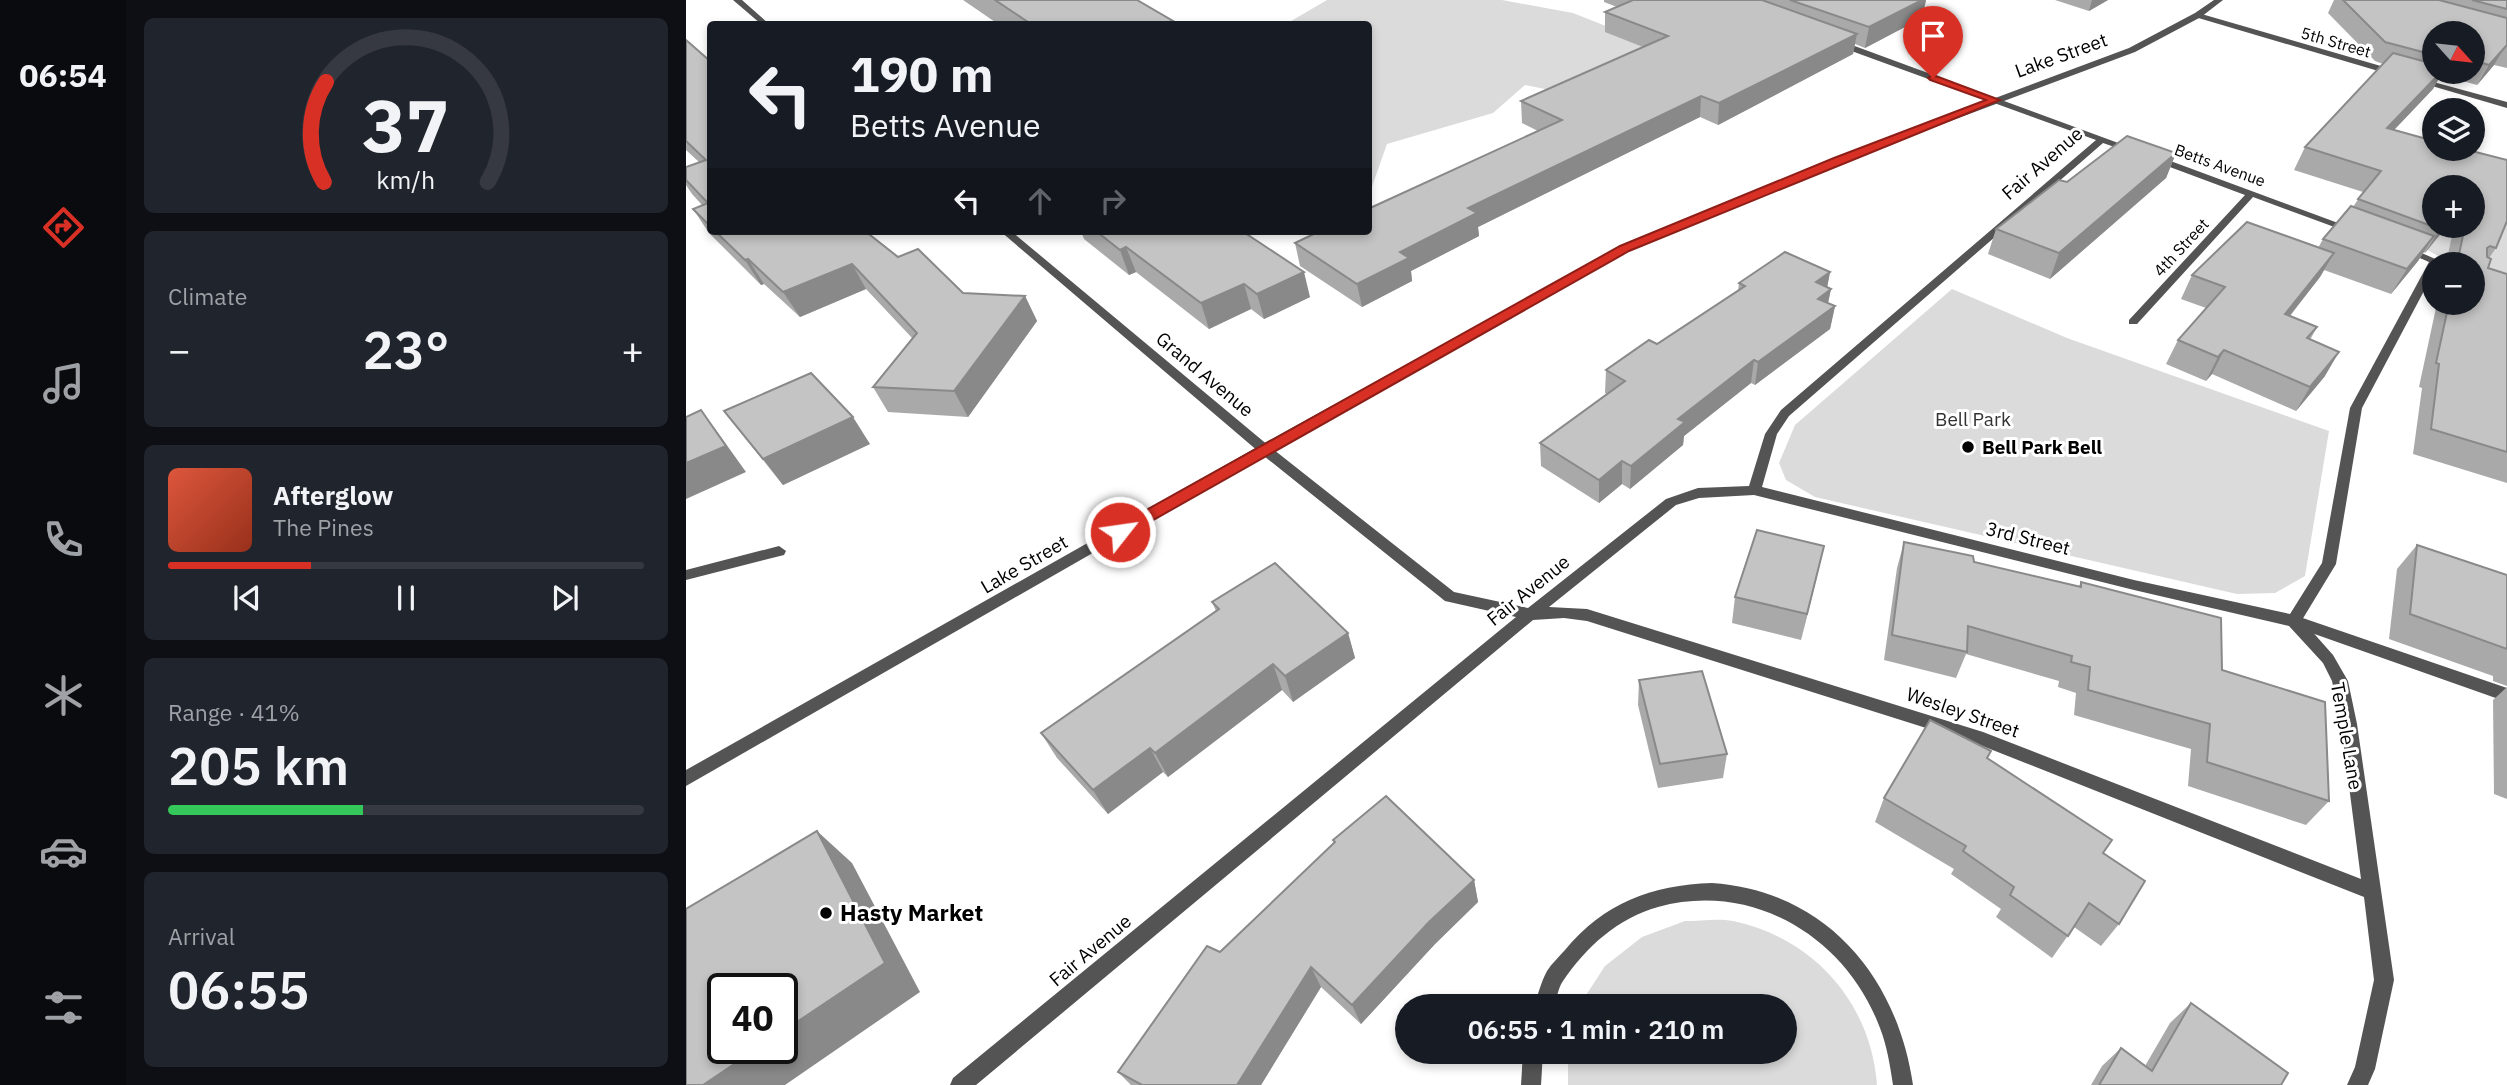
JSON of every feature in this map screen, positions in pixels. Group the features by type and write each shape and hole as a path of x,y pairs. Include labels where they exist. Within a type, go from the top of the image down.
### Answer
{"street":[{"path":"737,0 762,21"},
{"name":"Lake Street","path":"686,779 1264,449 1625,248 1838,160 2132,50 2198,15 2219,0"},
{"name":"5th Street","path":"2198,15 2507,105"},
{"name":"Betts Avenue","path":"1833,42 2365,235"},
{"name":"Fair Avenue","path":"960,1085 1530,614 1671,502 1698,493 1754,490 1771,434 1785,413 2102,139"},
{"name":"4th Street","path":"2133,323 2252,193"},
{"name":"Grand Avenue","path":"1010,235 1264,449 1450,597 1530,614"},
{"path":"2390,244 2422,256"},
{"path":"2294,621 2329,564 2356,408 2422,293"},
{"name":"3rd Street","path":"1754,490 2134,585 2294,621 2507,695"},
{"path":"686,575 779,551"},
{"name":"Wesley Street","path":"1530,614 1564,612 1587,615 1983,739 2370,891"},
{"name":"Temple Lane","path":"2294,621 2328,659 2340,681 2349,724 2384,980 2365,1069 2357,1085"},
{"path":"1548,994 1555,976 1593,932 1641,902 1696,891 1753,897 1803,920 1847,956 1882,1005 1901,1063 1902,1085"},
{"path":"1531,1085 1532,1064"}],"green space":[{"path":"1327,0 1502,0 1573,13 1659,47 1585,97 1525,85 1493,113 1387,144 1372,186 1372,21 1291,21"},
{"path":"2507,221 2507,293 2485,274 2485,252 2427,250 2432,238 2493,240"},
{"name":"Bell Park","path":"1952,289 2067,338 2329,431 2305,576 2275,593 2237,594 1815,497 1786,480 1779,463 1795,425"},
{"path":"1727,920 1762,930 1789,942 1813,959 1833,979 1850,1002 1863,1027 1872,1055 1877,1085 1568,1085 1568,1064 1797,1064 1797,994 1587,994 1605,966 1642,937 1685,921"}],"building":[{"path":"995,0 1137,0 1173,21 1026,21"},
{"path":"1633,0 1762,0 1857,34 1719,103 1701,96 1468,208 1477,213 1400,252 1409,258 1357,284 1295,243 1312,235 1372,235 1372,207 1562,120 1521,101 1668,36 1605,12"},
{"path":"1790,0 1922,0 1869,27"},
{"path":"2343,0 2439,0 2507,18 2507,45 2489,65 2485,64 2485,21 2422,21 2422,52 2385,42"},
{"path":"2472,0 2507,0 2507,9"},
{"path":"686,40 707,58 707,202 686,180 686,167 706,160 686,141"},
{"path":"2393,53 2422,61 2422,84 2429,84 2387,128 2422,138 2422,161 2485,161 2485,154 2507,160 2507,221 2496,248 2487,248 2487,257 2491,259 2488,268 2507,274 2507,452 2431,429 2439,364 2436,363 2446,315 2485,315 2485,252 2460,252 2462,238 2485,238 2485,175 2422,175 2422,222 2358,199 2381,171 2305,147"},
{"path":"2127,136 2176,153 2059,253 1996,229 2059,180 2067,182"},
{"path":"707,203 707,223 693,209"},
{"path":"2351,206 2422,232 2422,238 2432,238 2407,269 2323,239"},
{"path":"2247,222 2334,253 2285,314 2317,327 2307,338 2339,352 2310,387 2224,350 2218,357 2178,340 2225,287 2192,275"},
{"path":"719,235 870,235 898,257 918,249 963,293 1025,296 954,391 873,387 917,333 852,264 783,292 748,259 745,260"},
{"path":"1101,235 1248,235 1304,272 1257,294 1244,284 1201,303 1126,247 1120,250"},
{"path":"1785,252 1830,272 1816,282 1831,289 1818,299 1835,306 1758,362 1754,360 1678,419 1685,422 1631,466 1622,461 1599,480 1540,443 1625,381 1606,370 1649,340 1657,344 1745,286 1739,283"},
{"path":"811,373 853,417 763,459 724,411"},
{"path":"701,410 726,446 686,463 686,417"},
{"path":"1757,530 1824,546 1807,614 1735,597"},
{"path":"1904,542 1973,556 1974,562 2081,587 2081,582 2221,618 2222,670 2325,702 2329,801 2207,762 2210,724 2088,690 2090,667 2071,662 2072,656 1968,626 1967,652 1892,635"},
{"path":"2417,545 2507,575 2507,649 2410,614"},
{"path":"1275,563 1348,633 1285,676 1273,664 1155,753 1150,748 1093,790 1041,733 1219,609 1212,602"},
{"path":"1702,671 1727,754 1660,764 1639,680"},
{"path":"1930,720 1991,751 1987,758 2112,840 2103,853 2145,881 2119,924 2089,903 2068,936 2010,895 2014,887 1963,851 1966,846 1884,798"},
{"path":"1386,796 1474,880 1429,922 1352,1005 1311,967 1237,1085 1142,1085 1118,1072 1207,946 1220,952 1335,842 1333,840"},
{"path":"817,831 885,963 798,1021 798,973 707,973 707,1064 734,1064 703,1085 686,1085 686,909"},
{"path":"2191,1003 2288,1073 2281,1085 2099,1085 2121,1048 2152,1071"}],"place":[{"name":"Bell Park Bell","path":"1968,447"},
{"name":"Hasty Market","path":"826,913"}],"route":[{"path":"1120,532 1625,248 1838,160 1995,100 1933,78"}]}
